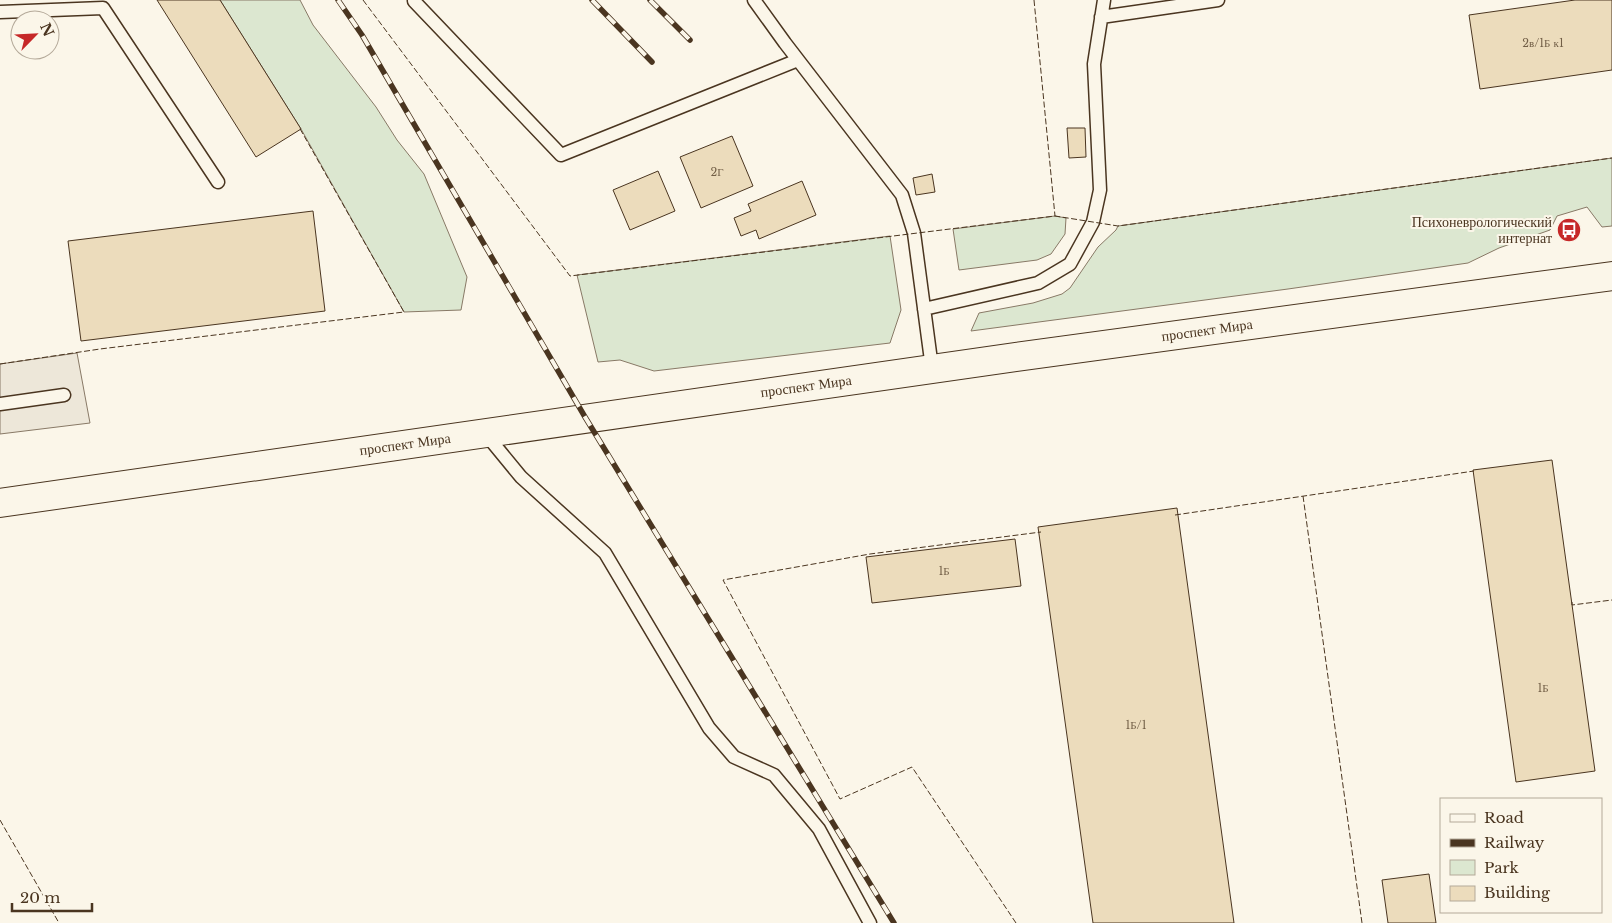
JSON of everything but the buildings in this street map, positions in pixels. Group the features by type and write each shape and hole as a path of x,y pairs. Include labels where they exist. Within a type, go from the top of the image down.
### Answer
{"main road":[{"name":"проспект Мира","path":"0,503 932,368 1290,318 1612,276"}],"lane":[{"path":"754,0 902,195 914,234 932,368"},
{"path":"924,309 1038,282 1070,264 1093,222 1100,190 1094,64 1104,0"},
{"path":"1102,17 1218,0"},
{"path":"414,1 561,155 798,60"},
{"path":"0,12 103,8 218,182"},
{"path":"0,404 64,395"},
{"path":"484,432 521,477 605,554 709,728 734,757 774,775 787,790 819,829 870,923"}],"green space":[{"path":"220,0 300,0 313,25 376,107 397,140 424,174 467,277 461,310 404,312 301,129"},
{"path":"1612,158 1612,226 1602,227 1587,207 1557,216 1550,230 1499,248 1468,263 971,331 979,313 1033,303 1062,294 1070,288 1098,247 1118,226"},
{"path":"1055,216 1066,218 1065,234 1051,254 1037,260 959,270 953,229"},
{"path":"890,236 901,310 890,343 654,371 620,360 598,362 577,275"}],"shaded area":[{"path":"77,353 90,423 0,434 0,364"}],"railway":[{"path":"338,0 362,35 585,417 894,923"},
{"path":"592,0 652,62"},
{"path":"650,0 690,40"}],"fence":[{"path":"363,0 570,276 1055,216 1118,226 1612,158"},
{"path":"1034,0 1055,216"},
{"path":"0,364 100,349 404,312 299,127"},
{"path":"1175,515 1474,471"},
{"path":"1303,496 1362,923"},
{"path":"1016,923 912,767 840,799 723,580 870,554 1041,532"},
{"path":"1572,602 1572,605 1612,600"},
{"path":"0,820 59,923"}],"place":[{"name":"Психоневрологический интернат","path":"1569,230"}]}
